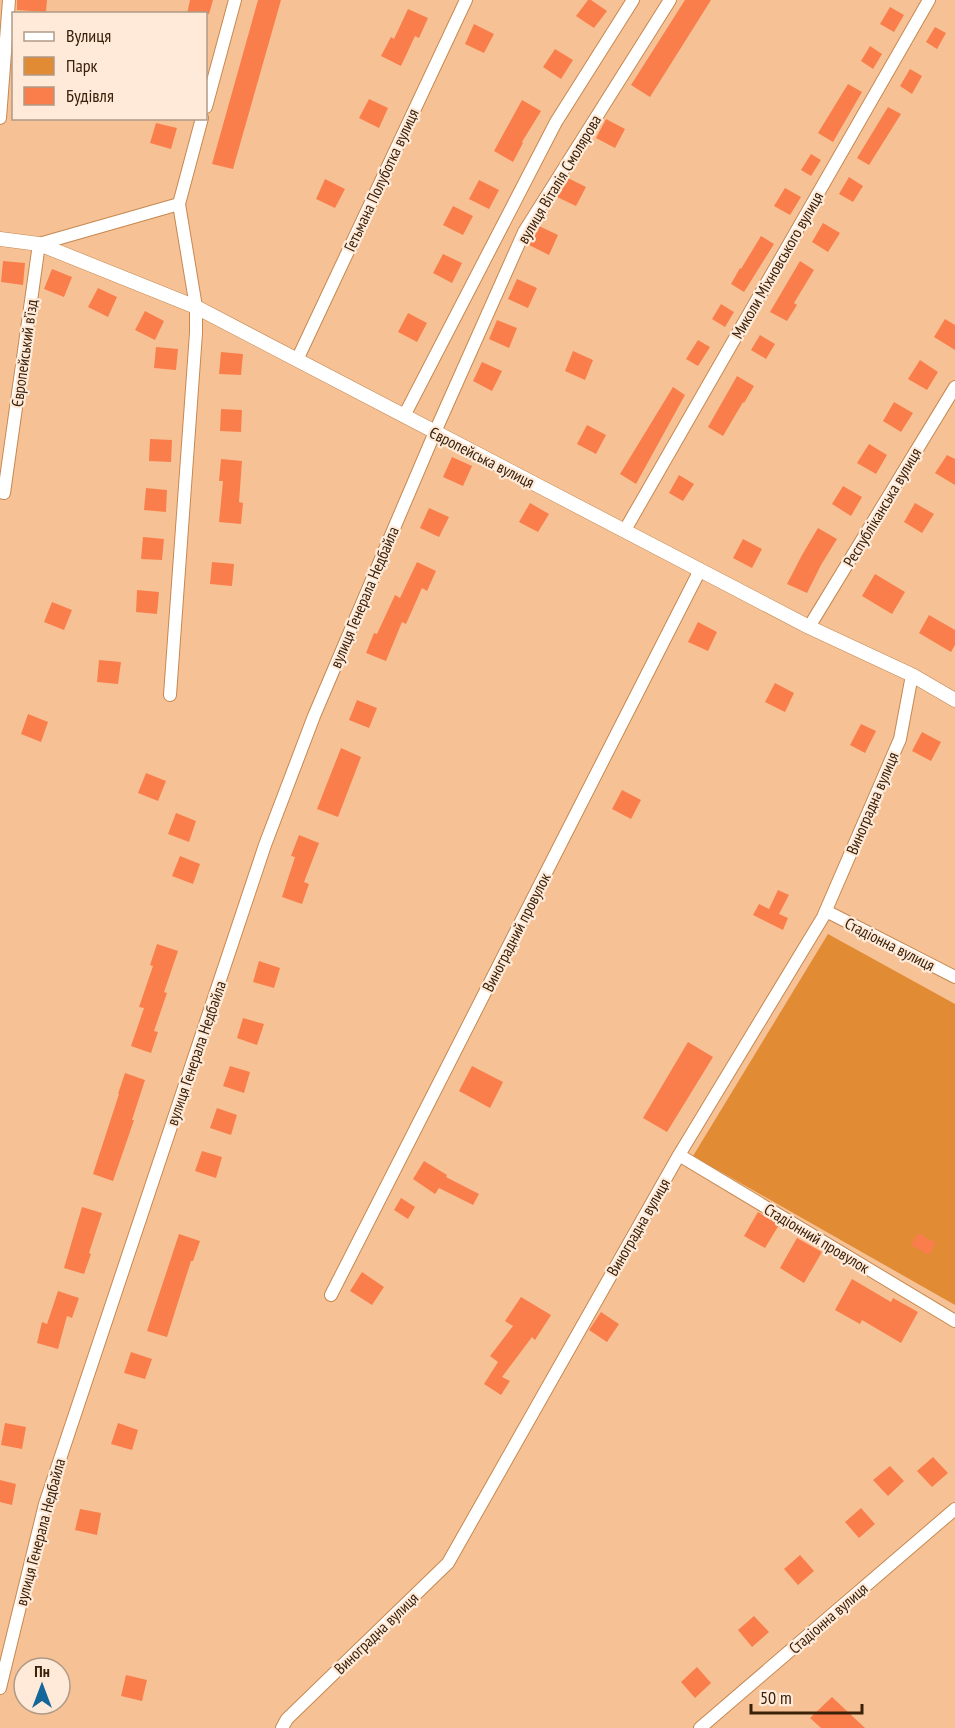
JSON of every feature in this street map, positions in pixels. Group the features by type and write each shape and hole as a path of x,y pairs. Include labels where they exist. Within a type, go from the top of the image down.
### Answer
{"street":[{"path":"0,118 9,0"},
{"path":"207,103 235,0"},
{"name":"Гетьмана Полуботка вулиця","path":"297,360 466,0"},
{"name":"вулиця Віталія Смолярова","path":"404,416 556,122 633,0"},
{"name":"вулиця Віталія Смолярова","path":"435,432 524,232 670,0"},
{"name":"Миколи Міхновського вулиця","path":"625,530 929,0"},
{"path":"170,695 196,333 196,307 179,204 201,120"},
{"path":"39,244 179,204"},
{"name":"Європейська вулиця","path":"0,239 39,244 196,307 809,627 912,675 955,700"},
{"name":"Європейський в’їзд","path":"0,492 4,493 39,244"},
{"name":"Республіканська вулиця","path":"809,627 955,387"},
{"name":"вулиця Генерала Недбайла","path":"0,1688 45,1504 265,845 314,716 435,432"},
{"name":"Виноградний провулок","path":"331,1295 700,570"},
{"name":"Виноградна вулиця","path":"282,1728 287,1719 448,1563 680,1155 826,911 900,739 912,675"},
{"name":"Стадіонна вулиця","path":"826,911 955,977"},
{"name":"Стадіонний провулок","path":"680,1155 955,1321"},
{"name":"Стадіонна вулиця","path":"700,1728 955,1509"}],"green space":[{"path":"828,934 955,1004 955,1305 693,1156"}],"building":[{"path":"17,0 47,0 46,12 17,10"},
{"path":"190,0 213,0 209,14 207,12 187,12"},
{"path":"258,0 281,0 233,169 212,164"},
{"path":"588,0 607,11 594,28 576,16"},
{"path":"685,0 711,0 650,97 631,85"},
{"path":"890,7 904,15 894,32 880,24"},
{"path":"408,9 428,18 419,38 415,36 401,66 381,56 391,37 394,39"},
{"path":"474,24 494,34 484,53 465,44"},
{"path":"935,27 946,33 937,49 926,42"},
{"path":"870,46 882,54 873,69 861,61"},
{"path":"555,49 573,60 561,79 543,67"},
{"path":"910,69 922,76 912,94 900,86"},
{"path":"848,84 862,92 833,142 818,133"},
{"path":"369,99 388,108 379,128 359,118"},
{"path":"522,100 541,111 513,162 494,151"},
{"path":"888,107 901,114 869,165 857,158"},
{"path":"606,119 625,129 615,148 596,138"},
{"path":"156,123 177,128 171,149 150,143"},
{"path":"811,154 821,160 811,176 801,170"},
{"path":"849,177 863,186 853,202 839,194"},
{"path":"568,178 586,187 576,206 557,197"},
{"path":"325,179 345,189 335,208 316,199"},
{"path":"479,180 499,190 489,209 469,199"},
{"path":"785,188 801,197 790,215 774,206"},
{"path":"453,206 473,216 463,235 443,225"},
{"path":"823,223 840,233 828,252 812,242"},
{"path":"539,226 558,235 549,255 529,245"},
{"path":"761,236 774,244 744,292 731,284"},
{"path":"443,254 462,263 452,283 433,273"},
{"path":"3,261 25,263 23,285 1,282"},
{"path":"800,261 814,270 794,303 797,305 787,321 770,312"},
{"path":"52,269 72,277 64,297 44,289"},
{"path":"517,279 537,288 528,308 508,299"},
{"path":"98,288 117,297 108,317 88,307"},
{"path":"721,304 734,312 725,327 712,319"},
{"path":"145,311 164,321 155,340 135,330"},
{"path":"408,313 427,323 417,342 398,332"},
{"path":"945,319 955,325 955,350 934,337"},
{"path":"497,320 517,328 509,348 489,339"},
{"path":"760,335 775,344 766,359 751,350"},
{"path":"698,340 710,347 698,366 686,359"},
{"path":"156,347 178,349 176,370 154,368"},
{"path":"573,351 593,360 585,380 565,371"},
{"path":"221,352 243,354 241,375 219,374"},
{"path":"920,360 938,372 927,390 908,379"},
{"path":"482,362 502,371 492,391 473,381"},
{"path":"737,376 754,386 723,436 708,427"},
{"path":"673,387 685,395 636,484 620,474"},
{"path":"894,402 913,413 901,432 883,421"},
{"path":"221,409 242,410 241,432 220,431"},
{"path":"587,425 606,435 596,454 577,444"},
{"path":"150,439 172,440 171,462 149,461"},
{"path":"869,444 887,455 876,474 857,463"},
{"path":"947,455 955,459 955,485 935,473"},
{"path":"452,457 472,466 463,486 443,477"},
{"path":"221,459 242,461 239,502 243,503 241,524 219,522 223,481 219,481"},
{"path":"679,475 694,484 683,501 669,493"},
{"path":"843,486 862,497 851,516 832,504"},
{"path":"146,488 167,490 166,512 144,510"},
{"path":"530,503 549,514 538,532 519,522"},
{"path":"915,503 934,514 922,533 904,522"},
{"path":"429,508 449,517 439,537 420,528"},
{"path":"818,528 837,539 807,593 787,584"},
{"path":"143,537 164,539 162,560 141,559"},
{"path":"743,539 762,549 752,568 733,558"},
{"path":"212,562 234,564 232,586 210,584"},
{"path":"417,562 436,571 427,591 422,588 406,624 402,622 386,661 366,653 395,595 400,598"},
{"path":"875,574 905,592 892,614 862,596"},
{"path":"137,590 159,592 157,614 136,612"},
{"path":"52,602 72,610 64,630 44,622"},
{"path":"929,615 955,630 955,645 951,652 919,633"},
{"path":"698,622 717,632 708,651 688,642"},
{"path":"99,660 121,662 118,684 97,682"},
{"path":"775,683 794,693 785,712 765,702"},
{"path":"357,700 377,708 369,728 349,720"},
{"path":"28,714 48,722 41,742 21,734"},
{"path":"861,724 876,731 865,753 850,745"},
{"path":"922,732 941,742 931,761 912,751"},
{"path":"341,748 361,757 338,817 317,809"},
{"path":"146,773 166,781 158,801 138,793"},
{"path":"622,790 641,800 631,819 612,809"},
{"path":"176,813 196,821 189,842 168,834"},
{"path":"299,835 319,843 304,882 309,884 302,904 282,897 295,857 291,856"},
{"path":"180,856 200,864 193,884 172,876"},
{"path":"778,890 789,895 779,914 788,918 783,930 753,915 759,904 769,909"},
{"path":"157,944 178,951 164,992 167,993 154,1031 158,1032 151,1053 131,1046 144,1008 139,1007 153,966 150,965"},
{"path":"259,961 280,968 274,988 253,982"},
{"path":"243,1018 264,1024 257,1045 237,1038"},
{"path":"688,1042 713,1057 667,1132 643,1118"},
{"path":"230,1066 250,1072 244,1093 223,1086"},
{"path":"472,1066 503,1082 490,1108 459,1091"},
{"path":"125,1073 145,1080 113,1181 93,1174"},
{"path":"217,1108 237,1115 231,1135 210,1128"},
{"path":"202,1151 222,1157 216,1178 195,1171"},
{"path":"424,1161 447,1175 446,1177 479,1194 473,1205 439,1188 435,1194 413,1179"},
{"path":"401,1198 415,1207 408,1219 394,1210"},
{"path":"82,1207 102,1213 84,1274 64,1268"},
{"path":"758,1212 779,1225 765,1248 744,1236"},
{"path":"918,1233 936,1243 929,1255 911,1245"},
{"path":"179,1234 200,1241 193,1261 191,1261 167,1337 147,1331"},
{"path":"797,1238 822,1252 804,1283 780,1268"},
{"path":"362,1272 384,1287 372,1305 350,1291"},
{"path":"852,1279 891,1302 893,1298 918,1312 901,1343 862,1320 860,1324 835,1310"},
{"path":"58,1291 79,1298 72,1318 67,1316 58,1349 37,1343 42,1322 47,1324"},
{"path":"521,1297 551,1315 535,1340 532,1337 502,1377 510,1381 501,1395 484,1384 498,1362 490,1356 513,1326 505,1321"},
{"path":"601,1312 619,1324 607,1342 589,1330"},
{"path":"131,1352 152,1359 145,1379 124,1373"},
{"path":"5,1423 26,1427 22,1449 1,1445"},
{"path":"118,1423 138,1430 132,1450 111,1444"},
{"path":"933,1457 948,1473 932,1487 917,1471"},
{"path":"890,1466 904,1481 888,1496 873,1480"},
{"path":"0,1480 16,1484 12,1505 0,1502"},
{"path":"861,1508 875,1524 859,1538 845,1522"},
{"path":"80,1509 101,1513 97,1535 75,1530"},
{"path":"800,1555 814,1571 798,1585 784,1569"},
{"path":"754,1616 769,1632 752,1647 738,1630"},
{"path":"697,1667 711,1683 695,1698 681,1682"},
{"path":"126,1675 147,1680 142,1701 121,1696"},
{"path":"832,1697 865,1728 821,1728 810,1718"}]}
